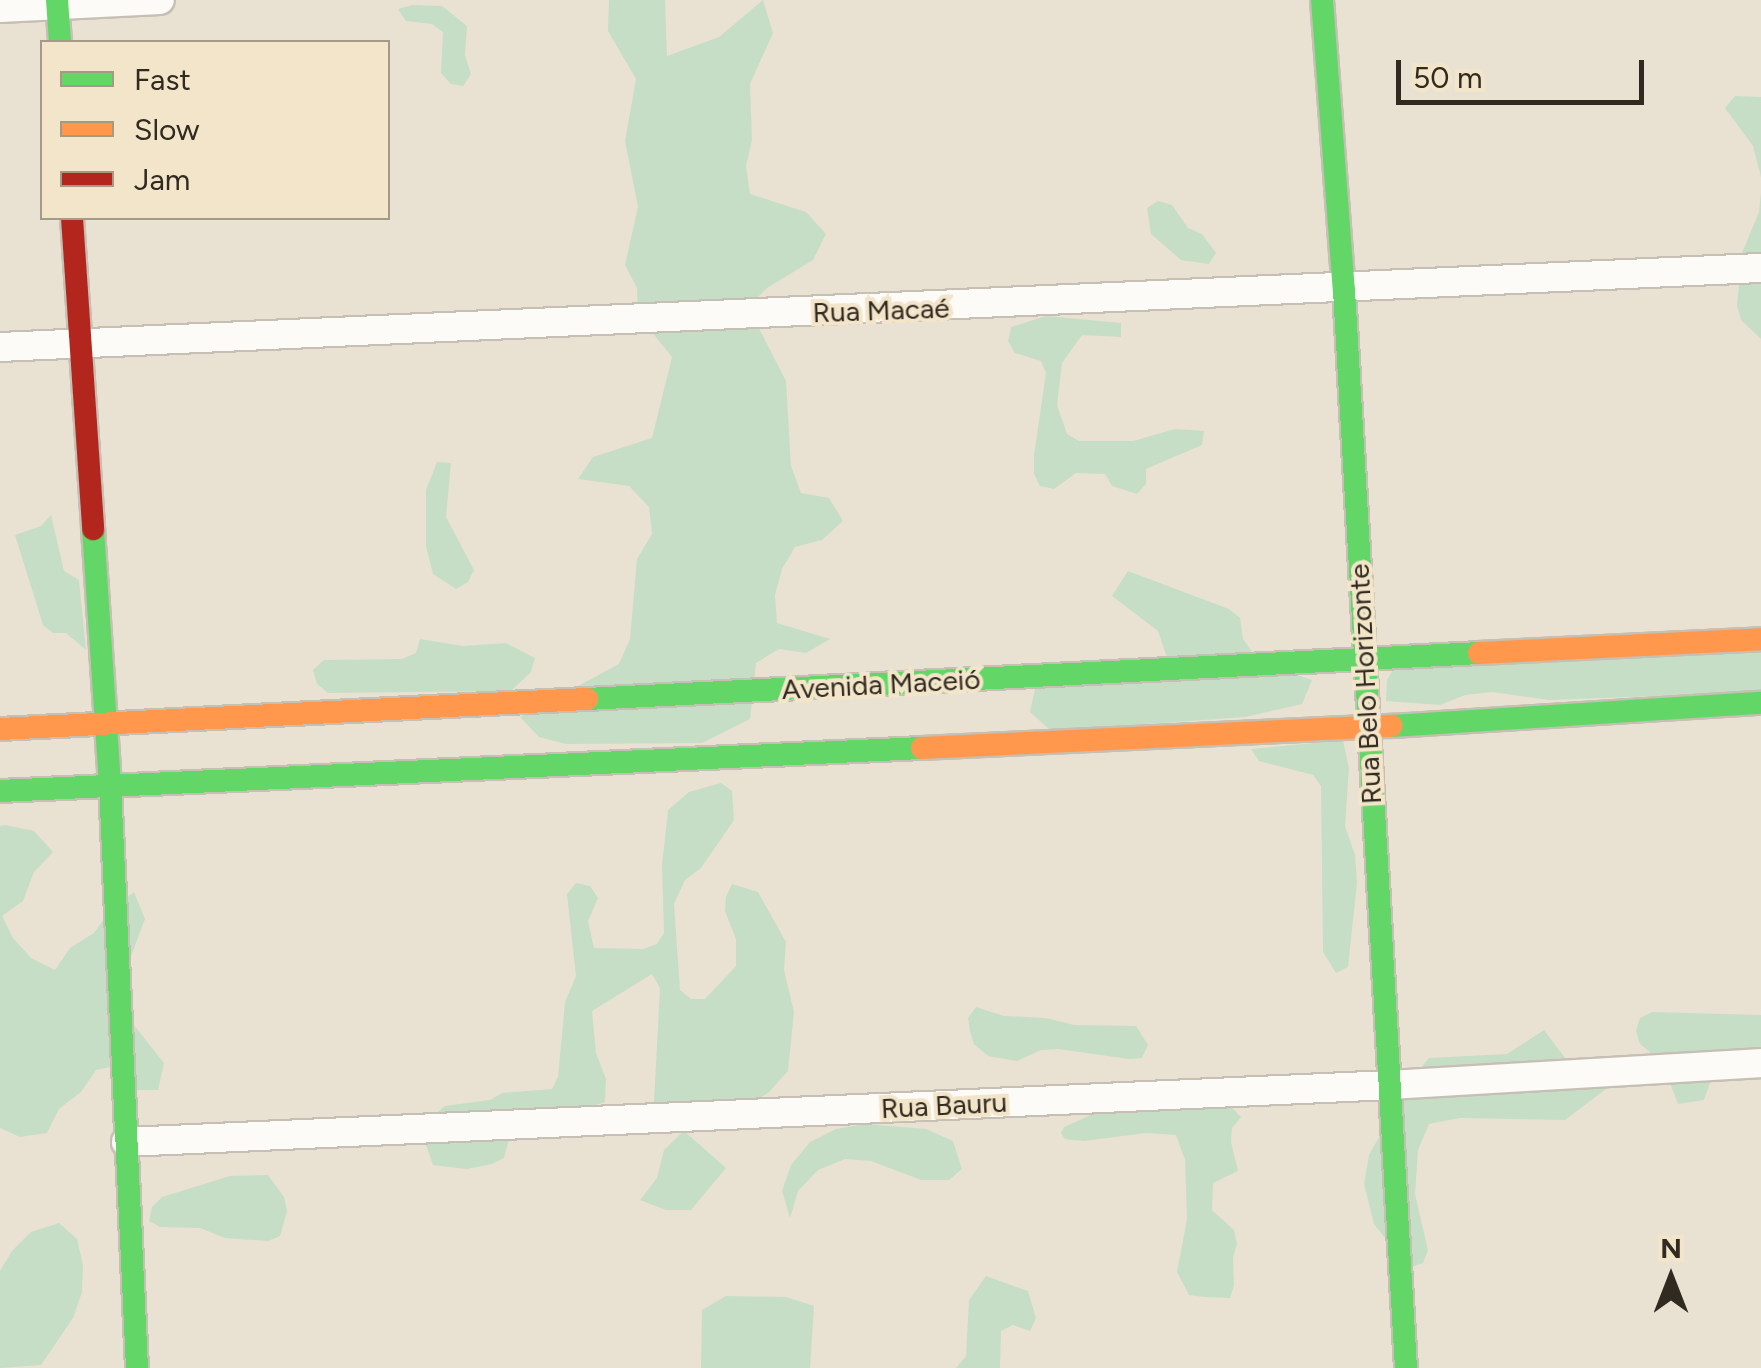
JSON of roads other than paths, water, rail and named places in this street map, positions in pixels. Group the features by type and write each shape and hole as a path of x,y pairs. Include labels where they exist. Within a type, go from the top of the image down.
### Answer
{"street":[{"path":"0,8 58,2 160,0"},
{"name":"Rua Belo Horizonte","path":"1322,0 1344,290 1362,660 1406,1368"},
{"path":"58,2 60,40"},
{"path":"72,220 110,785 137,1368"},
{"name":"Rua Macaé","path":"0,347 1344,290 1761,268"},
{"name":"Avenida Maceió","path":"0,728 1761,639"},
{"path":"0,790 1366,728 1761,704"},
{"name":"Rua Bauru","path":"126,1142 1391,1085 1761,1064"}]}
